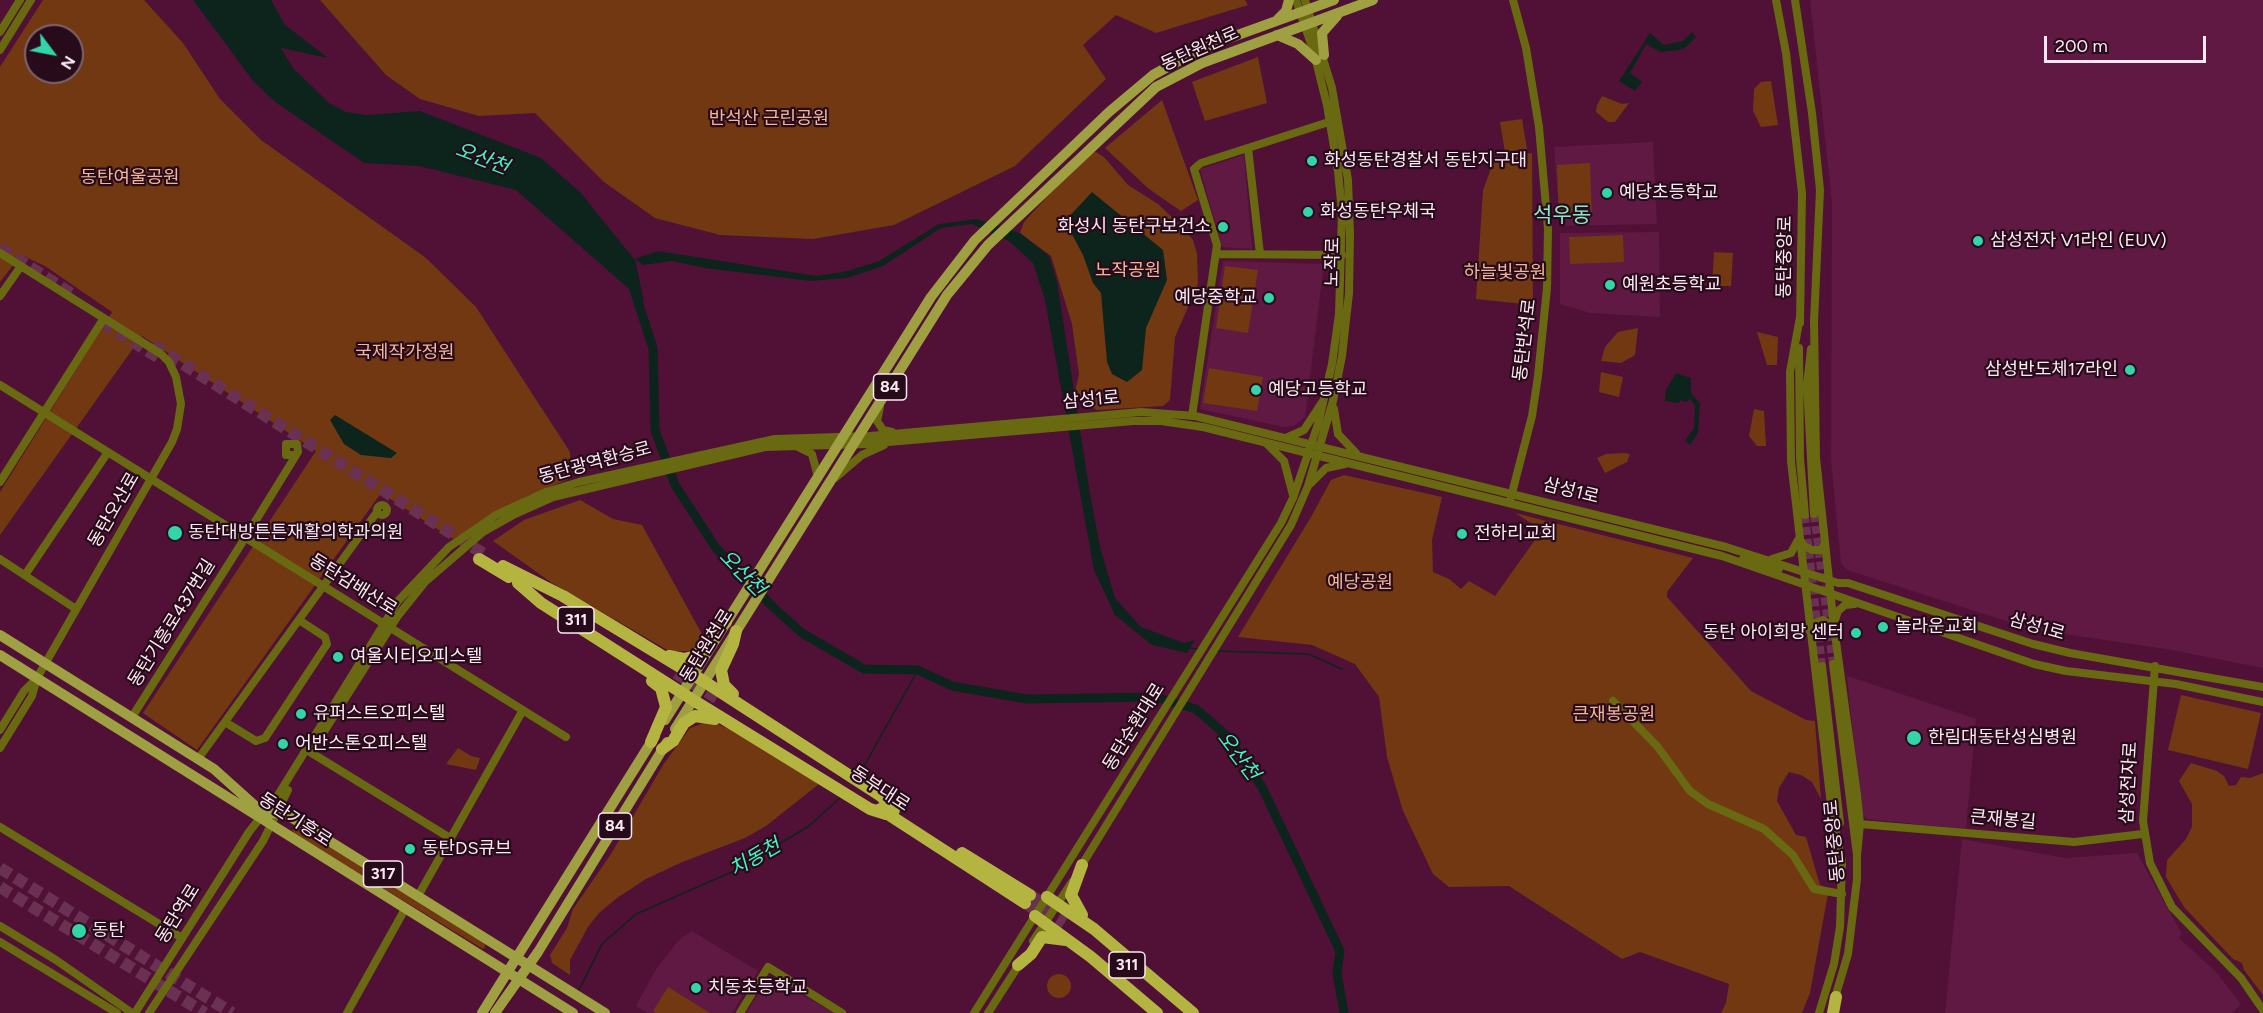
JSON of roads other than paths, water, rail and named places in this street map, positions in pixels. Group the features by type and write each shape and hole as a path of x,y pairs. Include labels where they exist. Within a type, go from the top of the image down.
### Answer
{"highway":[{"name":"311","path":"482,557 503,566 675,677 518,583 482,557"},
{"path":"503,566 563,596 699,678 741,705 829,774"},
{"path":"518,583 541,603 687,697 731,723 829,774"},
{"path":"644,644 677,659 688,658 700,652 715,631 726,622"},
{"path":"736,632 733,644 722,663 721,677 741,705"},
{"path":"632,661 661,688 665,695 666,707 657,745 673,741 684,723 695,716 731,723"},
{"name":"동부대로","path":"717,703 1028,899"},
{"path":"1082,865 1071,895 1076,908 1094,929"},
{"path":"1053,900 1094,929 1192,1013"},
{"path":"1040,919 1157,1013"},
{"name":"311","path":"1168,1013 1065,923 1184,1013"},
{"path":"1018,965 1031,954 1042,937 1070,941"},
{"path":"1831,1013 1836,997"}],"main road":[{"path":"1275,22 1286,11 1289,0"},
{"name":"동탄원천로","path":"507,972 657,745 699,678 726,622 931,297 975,240 1116,106 1153,75 1202,48 1275,22 1304,7 1334,0"},
{"name":"동탄원천로","path":"699,678 736,632 947,295 988,245 1156,87 1202,63 1309,23 1344,7 1373,0"},
{"path":"1277,35 1298,44 1320,60 1324,30 1344,7"},
{"name":"동탄기흥로","path":"0,635 198,759 272,825 290,837 573,1013"},
{"name":"동탄기흥로","path":"0,655 262,815 286,814 605,1013"},
{"name":"동탄원천로","path":"518,979 657,745"},
{"path":"290,837 291,828 301,823"},
{"path":"478,955 487,951 490,944 488,940"},
{"name":"84","path":"482,1013 507,972"},
{"name":"84","path":"495,1013 518,979"}],"street":[{"path":"0,32 20,0"},
{"path":"0,50 31,0"},
{"name":"노작로","path":"1296,0 1304,7 1320,60 1334,120 1340,150 1346,222 1347,320 1315,450"},
{"name":"동탄반석로","path":"1510,503 1532,416 1544,330 1548,229 1538,117 1526,48 1513,0"},
{"name":"동탄중앙로","path":"1776,0 1786,53 1802,193 1798,383 1809,514 1807,385 1814,319 1820,190 1812,113 1795,0"},
{"path":"1192,416 1217,245 1194,169 1201,163 1334,120"},
{"path":"1248,148 1260,254"},
{"name":"노작로","path":"1329,400 1338,326 1346,222"},
{"path":"0,252 104,318 0,482"},
{"name":"노작로","path":"1216,254 1342,255"},
{"path":"0,296 21,266"},
{"name":"동탄오산로","path":"0,730 24,691 37,678 46,663 177,429 181,404 176,377 169,362 161,354 104,318"},
{"path":"1800,318 1790,372 1791,461 1809,630 1842,865"},
{"path":"1814,319 1816,458 1834,627 1860,824 1857,855"},
{"name":"동탄감배산로","path":"0,385 566,737"},
{"path":"885,393 877,422 883,430 902,437"},
{"path":"1276,436 1289,437 1299,434 1329,400"},
{"path":"1329,400 1338,434 1360,461"},
{"name":"삼성1로","path":"856,441 1057,424 1141,412 1192,416 1276,436 1315,450"},
{"name":"삼성1로","path":"1094,420 1177,422 1526,497 1766,558 1829,580 1848,583 2016,640 2070,653 2155,666 2263,687"},
{"name":"동탄광역환승로","path":"249,832 278,795 386,626 425,582 483,532 543,501 611,478 789,437 841,441"},
{"path":"830,482 871,450 902,437"},
{"name":"동탄광역환승로","path":"742,449 856,441"},
{"path":"1265,442 1284,461 1293,498"},
{"path":"786,445 808,450 815,461 818,477"},
{"name":"동탄순환대로","path":"974,1013 1053,900 1132,762 1277,530 1303,471 1315,450"},
{"name":"동탄순환대로","path":"1053,900 1082,865 1291,525 1312,474 1315,450"},
{"path":"25,575 108,452"},
{"name":"동탄기흥로437번길","path":"132,717 284,475 293,456"},
{"path":"1308,486 1326,468 1360,461"},
{"name":"삼성1로","path":"1360,461 1510,503 1733,560 2034,664 2154,681 2263,702"},
{"path":"1303,471 1308,469 1312,474"},
{"path":"1515,482 1526,497"},
{"path":"198,759 377,512"},
{"path":"1799,537 1804,546 1812,550 1821,550 1826,544"},
{"path":"1766,558 1778,559 1791,553 1797,546 1799,537"},
{"path":"1733,560 1745,558 1782,569 1782,564"},
{"path":"0,559 76,609"},
{"path":"1834,627 1836,615 1845,606 1864,605"},
{"path":"225,722 256,741 265,738 327,644 325,637 299,620"},
{"path":"1809,630 1815,623 1823,620 1834,627"},
{"name":"동탄광역환승로","path":"263,841 278,814 283,798 386,626"},
{"name":"동탄중앙로","path":"1833,664 1857,855 1852,932 1836,997"},
{"path":"1822,666 1838,803 1842,865"},
{"name":"삼성전자로","path":"2155,666 2143,834 2156,879 2172,907 2241,978 2262,1008"},
{"name":"동탄오산로","path":"0,748 32,696 37,678"},
{"path":"1613,701 1657,746 1690,791 1708,804 1764,829 1793,855 1815,890 1842,894"},
{"path":"418,896 523,710"},
{"path":"310,752 450,838"},
{"name":"큰재봉길","path":"1860,824 2074,842 2143,834"},
{"path":"0,827 182,939"},
{"name":"동탄역로","path":"0,926 134,1013 249,832"},
{"name":"동탄역로","path":"149,1013 263,841"},
{"name":"동탄중앙로","path":"1819,1013 1834,964 1840,927 1842,865"},
{"path":"347,1013 405,909"},
{"name":"동탄순환대로","path":"988,1013 1018,965 1040,919"},
{"path":"0,942 117,1013"},
{"path":"740,1013 768,967 842,1013"},
{"path":"92,998 97,989"}],"water":[{"path":"193,0 271,0 285,25 328,58 281,48 293,68 329,103 346,112 367,115 420,111 541,158 580,192 634,259 658,251 816,276 848,271 879,261 939,224 977,219 1020,233 1049,256 1057,282 1090,494 1100,547 1115,598 1141,627 1184,643 1195,640 1187,653 1152,645 1115,615 1094,570 1045,300 1033,263 1009,241 972,224 941,228 883,266 847,278 811,281 705,268 672,261 643,265 635,259 644,302 516,190 419,166 364,163 274,101 254,82"},
{"path":"1692,32 1696,37 1685,48 1679,50 1661,52 1646,44 1630,73 1642,82 1635,91 1619,81 1650,33 1664,45 1683,41"},
{"path":"1092,192 1163,250 1167,280 1146,328 1142,370 1127,382 1112,374 1107,362 1101,293 1093,283 1083,255 1065,221"},
{"path":"1676,373 1691,378 1691,393 1700,403 1698,433 1690,445 1685,441 1694,428 1695,405 1690,399 1686,402 1680,400 1679,403 1665,401 1666,390"},
{"path":"335,415 397,453 391,458 361,455 344,444 330,420"}],"waterway":[{"name":"오산천","path":"632,284 653,348 655,430 675,485 716,548 773,607 802,633 864,669 918,670 952,686 1027,699 1154,697 1196,709 1227,736 1262,787 1340,951 1337,973 1344,1013"},
{"path":"1188,648 1198,649"},
{"path":"1218,651 1308,654 1342,669"},
{"name":"치동천","path":"859,775 918,670"},
{"name":"치동천","path":"579,990 602,944 636,914 734,871 809,826 841,797"}],"tunnel":[{"path":"0,248 72,294"},
{"path":"102,322 159,358"},
{"path":"153,345 484,554"},
{"path":"1814,514 1833,664"},
{"path":"1805,515 1822,666"},
{"path":"676,673 720,700"},
{"path":"0,868 232,1013"},
{"path":"0,887 205,1013"},
{"path":"1030,895 1067,919"},
{"path":"1025,903 1062,927"}],"place":[{"name":"화성동탄경찰서 동탄지구대","path":"1312,161"},
{"name":"예당초등학교","path":"1607,193"},
{"name":"화성동탄우체국","path":"1308,212"},
{"name":"화성시 동탄구보건소","path":"1223,227"},
{"name":"삼성전자 V1라인 (EUV)","path":"1978,241"},
{"name":"예원초등학교","path":"1610,285"},
{"name":"예당중학교","path":"1269,298"},
{"name":"삼성반도체17라인","path":"2130,370"},
{"name":"예당고등학교","path":"1256,390"},
{"name":"동탄대방튼튼재활의학과의원","path":"175,533"},
{"name":"전하리교회","path":"1462,534"},
{"name":"놀라운교회","path":"1883,627"},
{"name":"동탄 아이희망 센터","path":"1856,633"},
{"name":"여울시티오피스텔","path":"338,657"},
{"name":"유퍼스트오피스텔","path":"301,714"},
{"name":"한림대동탄성심병원","path":"1914,738"},
{"name":"어반스톤오피스텔","path":"283,744"},
{"name":"동탄DS큐브","path":"410,849"},
{"name":"동탄","path":"79,931"},
{"name":"치동초등학교","path":"696,988"}],"district":[{"name":"석우동","path":"1562,216"}],"park label":[{"name":"반석산 근린공원","path":"769,119"},
{"name":"동탄여울공원","path":"130,178"},
{"name":"노작공원","path":"1128,271"},
{"name":"하늘빛공원","path":"1505,273"},
{"name":"국제작가정원","path":"405,353"},
{"name":"예당공원","path":"1360,583"},
{"name":"큰재봉공원","path":"1614,715"}]}
